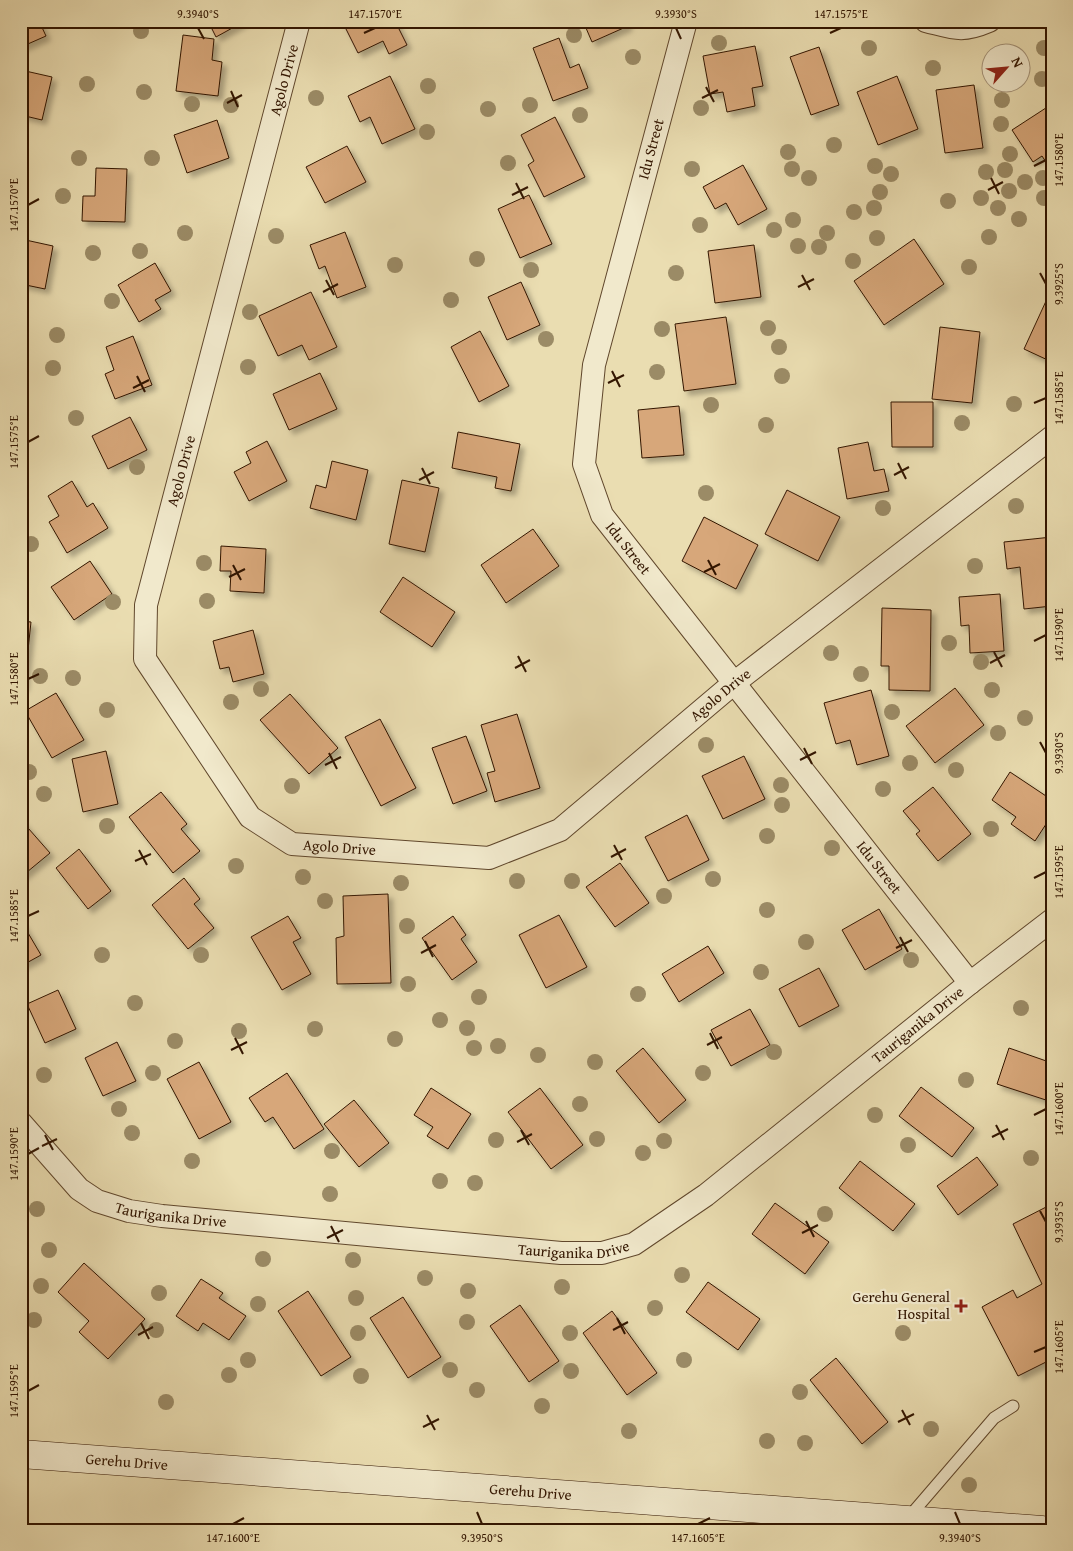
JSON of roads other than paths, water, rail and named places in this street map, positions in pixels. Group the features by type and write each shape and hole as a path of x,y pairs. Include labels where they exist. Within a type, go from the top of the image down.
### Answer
{"street":[{"name":"Agolo Drive","path":"299,21 146,605 145,659 250,817 292,844 489,858 560,830 734,684 1052,437"},
{"name":"Idu Street","path":"686,21 594,364 584,464 602,515 970,983"},
{"path":"926,21 957,29 972,28 989,21"},
{"name":"Tauriganika Drive","path":"21,1123 79,1189 97,1202 129,1211 162,1216 561,1253 602,1253 634,1244 706,1195 970,983 1052,920"},
{"name":"Gerehu Drive","path":"21,1454 1042,1530"}],"lane":[{"path":"907,1520 994,1418 1013,1406"}],"place":[{"name":"Gerehu General Hospital","path":"961,1306"}]}
